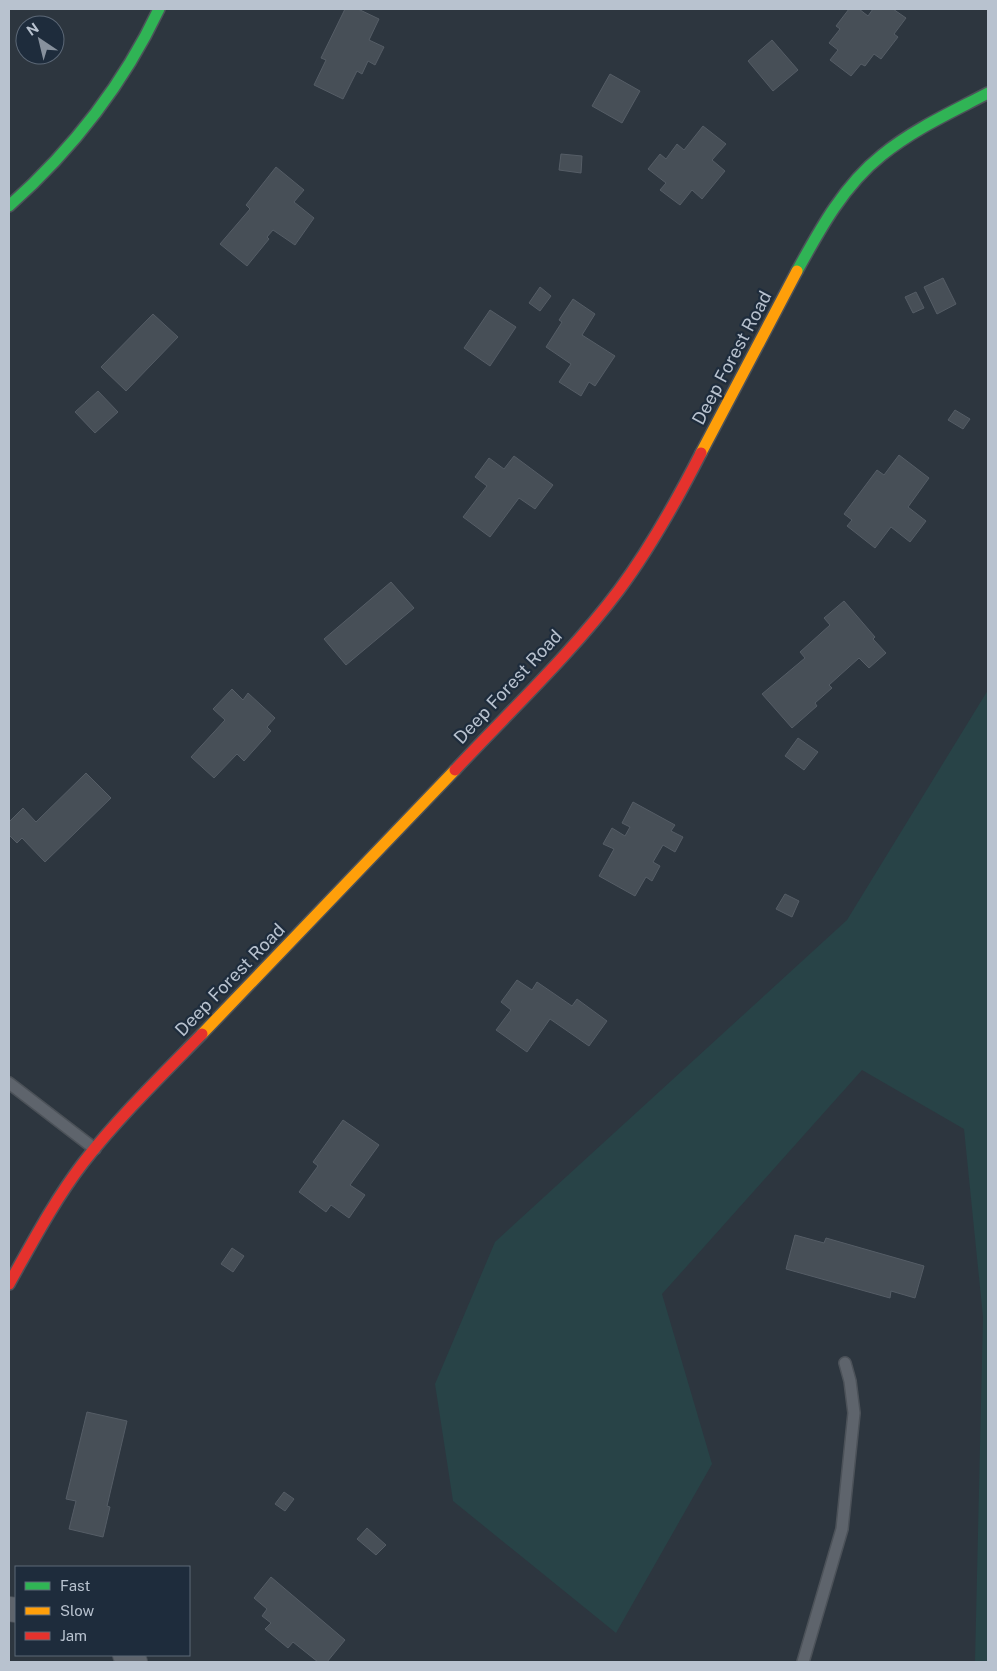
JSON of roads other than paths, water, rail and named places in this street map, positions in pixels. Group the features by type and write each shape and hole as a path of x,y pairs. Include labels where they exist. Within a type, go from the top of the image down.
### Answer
{"street":[{"path":"9,206 54,163 101,106 131,64 159,9"},
{"name":"Deep Forest Road","path":"9,1284 45,1219 95,1148 125,1114 424,804 583,633 618,590 658,532 821,226 852,185 882,155 925,126 988,93"}],"lane":[{"path":"9,1083 95,1148"},
{"path":"803,1662 842,1529 854,1413 850,1381 845,1362"}]}
